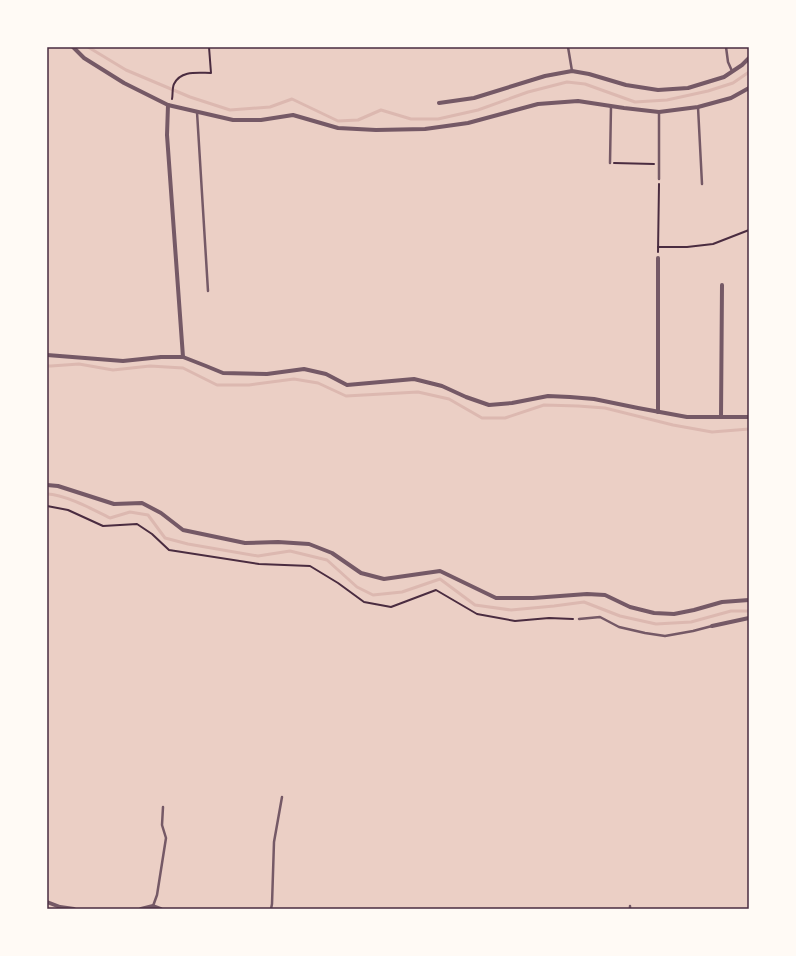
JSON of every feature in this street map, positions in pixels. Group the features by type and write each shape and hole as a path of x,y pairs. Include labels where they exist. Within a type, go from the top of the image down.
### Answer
{"street":[{"path":"73,47 84,58 104,71 124,83 168,105 233,120 261,120 293,114 338,128 376,130 425,129 468,123 538,104 578,101 659,112 698,107 730,98 749,88"},
{"path":"438,102 474,98 545,76 572,71 589,74 626,85 658,90 688,88 724,77 742,65 749,58"},
{"path":"168,105 167,135 183,357"},
{"path":"658,258 658,412"},
{"path":"721,417 722,285"},
{"path":"47,355 122,361 161,357 183,357 223,373 267,374 304,369 326,374 347,385 414,379 442,386 466,397 489,405 512,403 548,396 594,398 687,417 749,416"},
{"path":"47,485 58,486 114,504 142,503 161,513 183,530 245,543 278,542 309,544 332,553 361,573 384,580 440,571 496,598 533,598 587,594 605,595 630,607 654,614 674,614 722,602 749,600"},
{"path":"712,626 749,618"},
{"path":"47,902 60,907 74,909"},
{"path":"141,909 153,906 161,909"}],"lane":[{"path":"568,47 572,71"},
{"path":"726,47 728,62 732,72"},
{"path":"610,163 611,106"},
{"path":"698,107 702,184"},
{"path":"197,112 208,291"},
{"path":"659,112 659,179"},
{"path":"579,619 600,617 619,627 665,636 712,626"},
{"path":"271,909 274,842 282,798"},
{"path":"153,906 157,895 166,838 162,825 163,807"}],"path":[{"path":"172,98 173,84 181,75 192,73 211,73 209,47"},
{"path":"610,163 659,164"},
{"path":"658,258 659,179"},
{"path":"658,247 687,248 713,244 749,230"},
{"path":"47,506 68,510 103,526 137,524 152,534 169,550 259,564 310,566 338,583 364,602 391,607 436,590 477,614 515,621 549,618 579,619"}],"shaded area":[{"path":"47,47 749,47 749,909 47,909"}],"waterway":[{"path":"88,47 126,70 190,97 230,110 270,107 292,99 338,121 358,120 381,110 411,119 438,119 478,110 528,92 567,82 585,84 635,102 667,100 708,91 733,83 749,72"},
{"path":"47,366 79,364 113,370 150,366 183,368 217,385 249,385 294,379 318,383 346,396 418,392 449,399 482,418 505,418 544,405 578,406 605,408 673,425 712,432 749,429"},
{"path":"47,494 70,499 110,518 130,512 148,515 165,538 188,544 258,556 290,551 327,560 357,587 373,595 402,592 440,579 475,605 511,610 584,602 620,616 656,624 691,622 731,611 749,611"}]}
